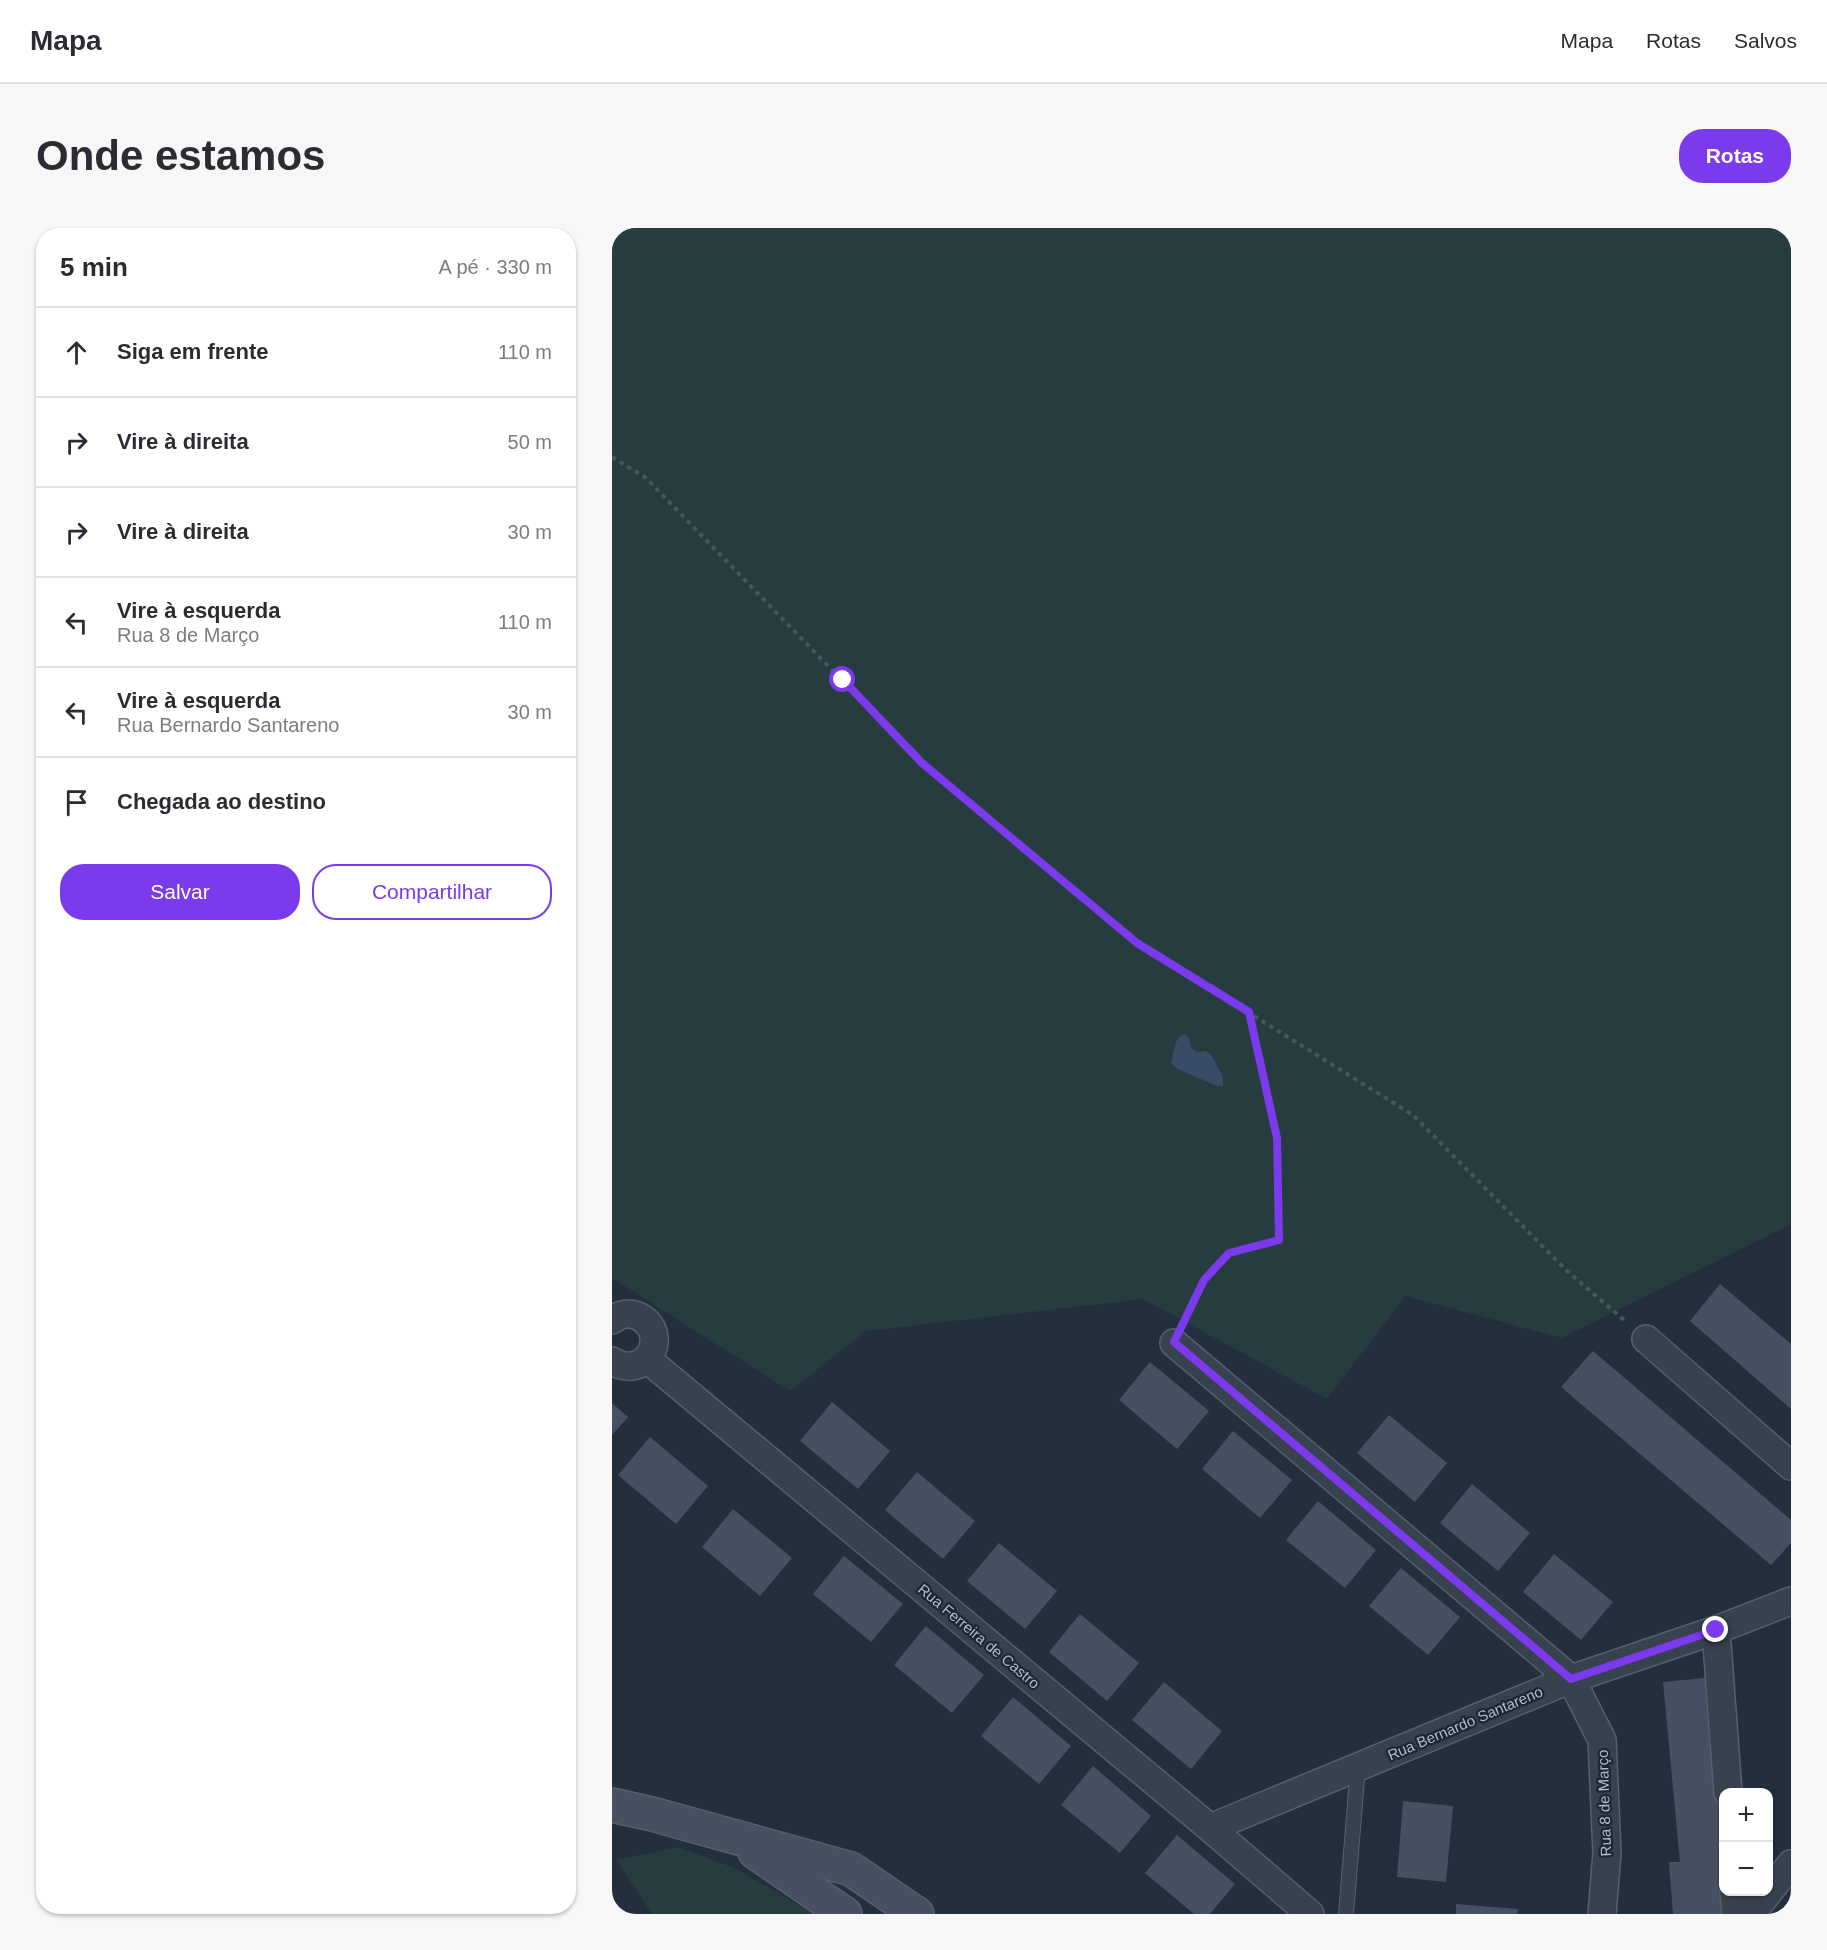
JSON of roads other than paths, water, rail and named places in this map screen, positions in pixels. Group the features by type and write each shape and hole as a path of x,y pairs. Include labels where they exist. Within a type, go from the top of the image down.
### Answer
{"main road":[{"path":"612,1805 851,1869 917,1914"},
{"path":"734,1838 845,1914"}],"street":[{"path":"612,1320 626,1314 635,1315 649,1324 654,1341 653,1350 640,1364 631,1367 612,1361"},
{"path":"1646,1339 1791,1466"},
{"name":"Rua 8 de Março","path":"1174,1342 1571,1679 1602,1740 1607,1853 1602,1914"},
{"name":"Rua Ferreira de Castro","path":"647,1359 1310,1914"},
{"name":"Rua Bernardo Santareno","path":"1210,1828 1571,1679 1716,1630 1791,1601"},
{"path":"1716,1630 1728,1788"},
{"path":"1751,1914 1791,1864"},
{"path":"1734,1896 1736,1914"}],"lane":[{"path":"1346,1914 1358,1767"}],"water":[{"path":"1181,1035 1189,1038 1191,1048 1197,1052 1210,1053 1223,1077 1223,1086 1217,1086 1178,1069 1171,1063 1176,1042"}]}
